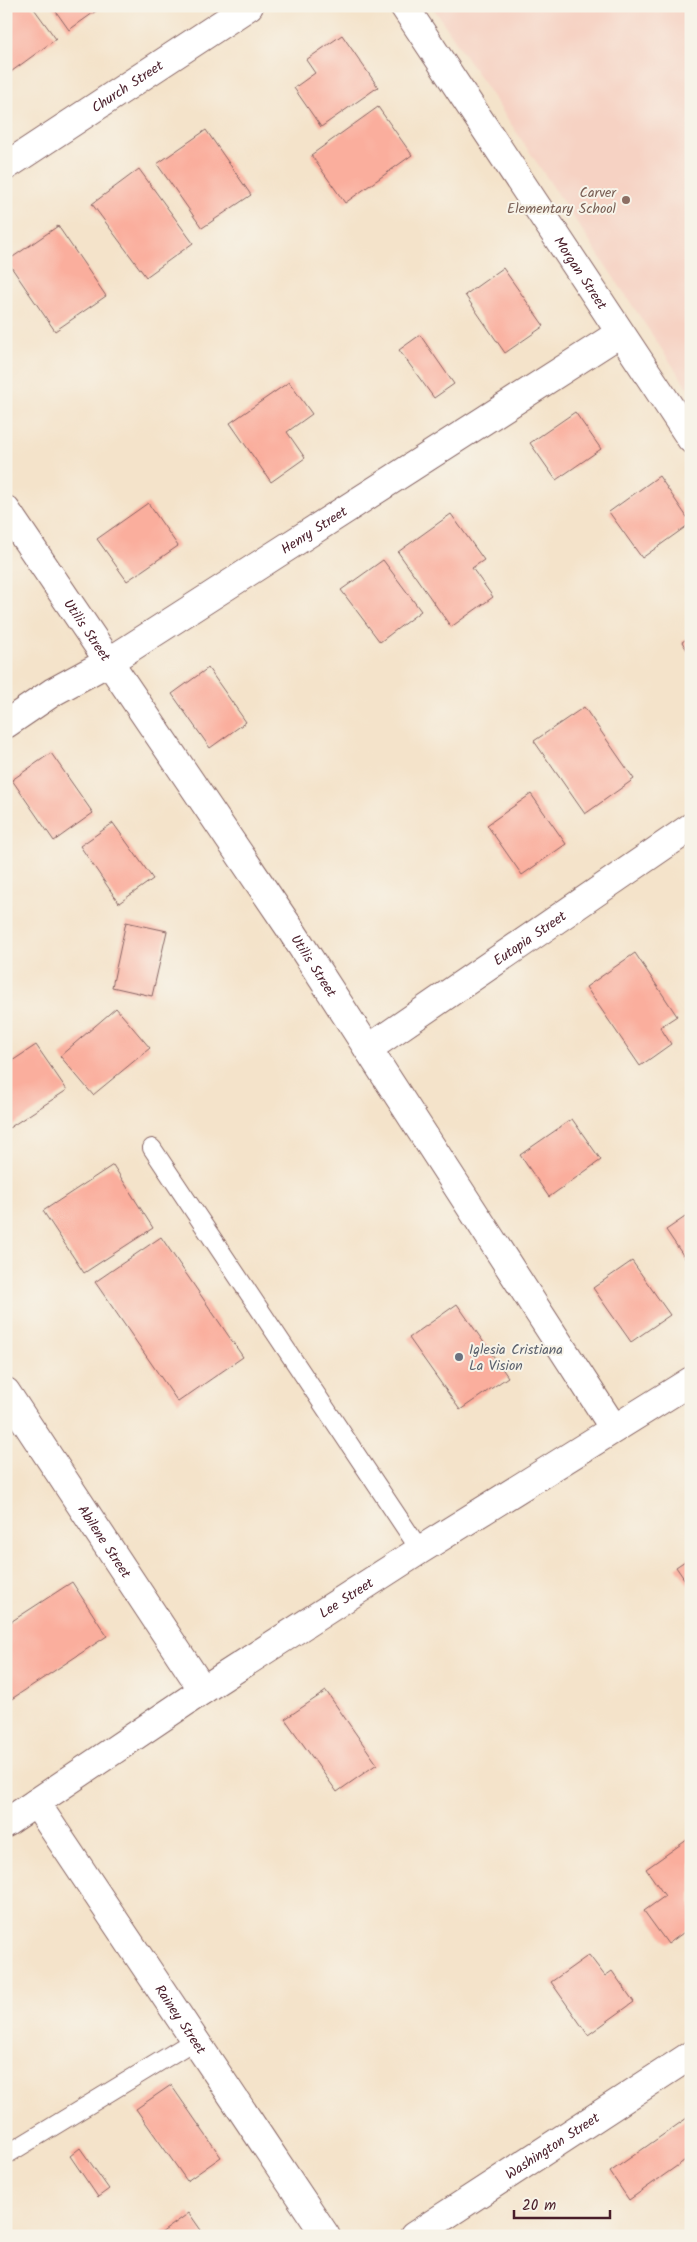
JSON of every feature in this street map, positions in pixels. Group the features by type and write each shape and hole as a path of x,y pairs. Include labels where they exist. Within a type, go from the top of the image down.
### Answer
{"street":[{"name":"Church Street","path":"6,166 249,6"},
{"name":"Morgan Street","path":"404,6 691,439"},
{"name":"Henry Street","path":"6,724 53,692 110,661 620,333"},
{"name":"Utilis Street","path":"6,510 110,661 368,1049 613,1427"},
{"name":"Eutopia Street","path":"368,1049 691,827"},
{"name":"Lee Street","path":"6,1823 203,1690 613,1427 691,1381"},
{"name":"Abilene Street","path":"6,1392 203,1690"},
{"name":"Rainey Street","path":"36,1803 326,2236"},
{"name":"Washington Street","path":"414,2236 691,2055"}],"lane":[{"path":"152,1148 420,1550"},
{"path":"6,2155 195,2040"}],"shaded area":[{"name":"Carver Elementary School","path":"432,6 691,6 691,393"}],"building":[{"path":"6,6 32,6 56,39 8,74 6,71"},
{"path":"52,6 103,6 69,30"},
{"path":"342,35 378,87 321,127 294,88 315,73 306,60"},
{"path":"378,107 412,155 345,203 311,155"},
{"path":"206,130 251,195 202,228 157,164"},
{"path":"139,169 193,243 146,277 92,204"},
{"path":"58,226 106,296 55,331 7,261"},
{"path":"503,268 544,326 505,353 465,295"},
{"path":"420,335 454,384 434,398 399,350"},
{"path":"289,382 312,414 287,432 305,458 271,482 230,423"},
{"path":"575,412 601,449 556,480 530,443"},
{"path":"659,476 691,523 642,558 609,512"},
{"path":"148,503 178,546 127,581 97,539"},
{"path":"451,514 484,560 472,568 493,597 451,627 398,552"},
{"path":"383,560 421,611 380,642 341,590"},
{"path":"691,636 691,656 682,642"},
{"path":"208,668 246,722 210,748 172,694"},
{"path":"584,707 634,779 585,814 534,741"},
{"path":"51,753 93,813 54,841 12,780"},
{"path":"531,794 566,844 522,875 487,825"},
{"path":"113,823 153,879 119,903 80,846"},
{"path":"126,922 167,931 152,996 112,987"},
{"path":"635,953 677,1016 660,1027 671,1044 640,1066 586,987"},
{"path":"116,1008 150,1048 93,1095 60,1056"},
{"path":"36,1045 67,1090 6,1130 6,1065"},
{"path":"572,1119 601,1160 549,1197 520,1155"},
{"path":"113,1165 153,1228 84,1273 43,1211"},
{"path":"691,1213 691,1267 666,1230"},
{"path":"161,1237 243,1357 178,1402 95,1282"},
{"path":"632,1261 670,1315 631,1342 593,1288"},
{"name":"Iglesia Cristiana La Vision","path":"457,1304 508,1377 460,1410 409,1338"},
{"path":"691,1557 691,1589 676,1567"},
{"path":"72,1582 107,1636 7,1702 6,1625"},
{"path":"326,1691 377,1764 337,1792 285,1719"},
{"path":"691,1837 691,1927 668,1944 644,1911 665,1896 646,1869"},
{"path":"589,1955 605,1976 612,1971 634,2002 588,2035 551,1982"},
{"path":"171,2085 221,2157 187,2181 136,2109"},
{"path":"687,2118 691,2123 691,2156 629,2200 610,2172"},
{"path":"80,2148 109,2189 98,2197 70,2156"},
{"path":"189,2213 205,2236 157,2236"}],"place":[{"name":"Carver Elementary School","path":"626,200"},
{"name":"Iglesia Cristiana La Vision","path":"459,1357"}]}
